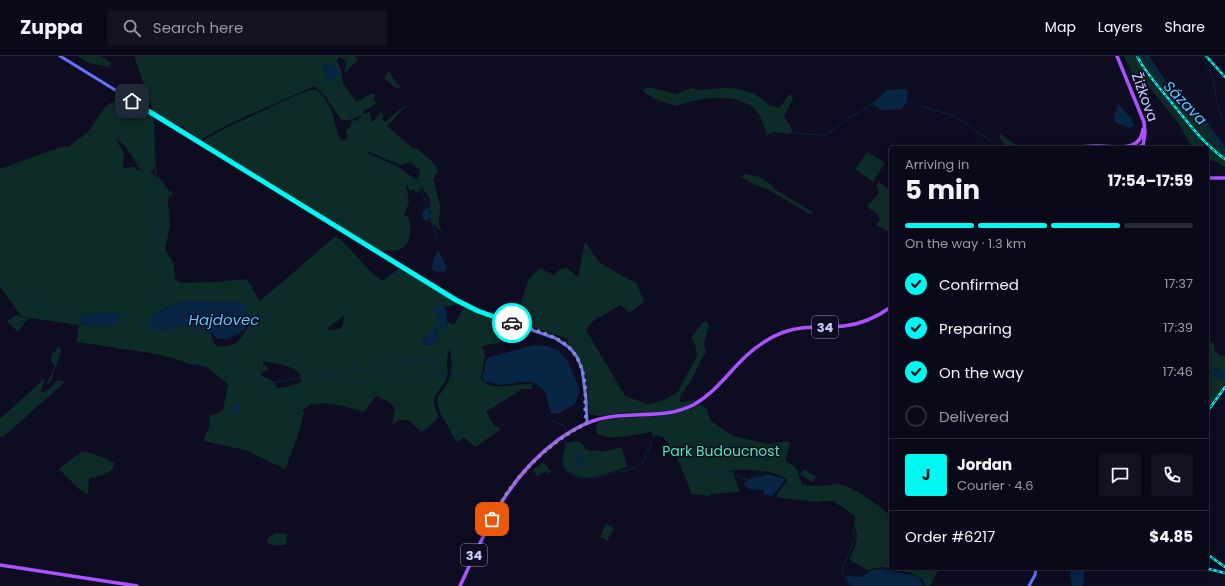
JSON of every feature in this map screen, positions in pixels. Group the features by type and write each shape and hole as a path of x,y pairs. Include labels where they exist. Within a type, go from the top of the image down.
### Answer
{"main road":[{"path":"60,56 456,300 488,315 544,334 566,344 574,352 582,369 587,423"},
{"name":"Žižkova","path":"1117,56 1144,122 1145,146"},
{"path":"1130,146 1137,143 1142,136 1144,122"},
{"path":"1209,178 1225,178"},
{"name":"34","path":"460,586 494,515 515,481 530,464 549,447 567,435 587,423 610,416 667,413 679,410 698,402 719,386 753,350 780,334 805,328 844,326 859,323 878,316 889,308"},
{"path":"0,565 137,586"},
{"path":"1029,586 1035,570"}],"green space":[{"path":"78,56 100,56 111,63 108,67 89,63"},
{"path":"134,56 354,56 358,59 346,72 344,70 346,61 339,57 337,61 341,70 343,83 356,102 373,93 375,96 373,100 377,103 363,112 364,114 369,112 372,123 381,112 384,116 381,119 385,122 406,105 387,126 414,149 416,148 433,162 438,171 433,180 440,205 439,226 445,234 430,221 430,198 419,184 420,191 416,193 414,189 411,191 406,185 409,202 404,216 408,216 410,226 407,243 401,249 391,251 380,250 202,141 228,127 301,93 316,89 324,98 332,113 337,132 342,140 346,140 346,130 350,128 351,122 355,120 357,121 361,116 349,120 341,120 326,97 315,86 229,124 200,140 182,126 153,111","holes":["327,63 333,64 339,70 326,82 324,66","365,150 400,165 411,163 419,169 420,174 416,180 397,166 369,155"]},
{"path":"1124,56 1136,56 1149,79 1206,146 1191,146 1179,124 1145,82 1132,73"},
{"path":"1139,56 1143,56 1172,95 1202,120 1225,153 1225,157 1204,139 1192,125"},
{"path":"389,71 398,85 401,84 397,89 384,78"},
{"path":"648,87 676,94 692,88 698,90 727,88 739,89 755,94 771,106 779,108 791,93 793,99 784,117 790,125 792,132 788,134 773,132 767,135 762,120 757,112 750,105 740,101 730,98 707,98 677,106 650,96 643,90"},
{"path":"118,98 123,99 154,118 155,168 150,173 161,180 170,192 172,190 172,196 169,194 168,203 170,226 165,249 174,264 175,279 181,283 245,279 260,301 336,236 373,274 382,281 400,269 459,304 434,309 440,327 446,328 448,322 454,325 465,306 489,317 514,325 517,339 482,346 485,355 481,379 492,386 531,384 533,389 522,389 486,412 494,426 498,427 500,430 475,447 464,437 457,443 440,412 437,398 446,386 450,375 450,349 447,357 446,379 436,394 434,400 438,418 429,427 421,432 407,419 399,420 392,425 395,408 391,403 376,396 364,412 345,406 326,403 313,404 305,408 302,411 304,413 297,438 285,469 245,450 203,441 210,425 209,416 223,410 228,384 208,368 204,366 201,368 202,365 189,364 171,357 77,342 79,325 22,317 0,287 0,169 64,146 67,148 89,131 105,107","holes":["116,139 124,145 141,171 137,170 135,167 123,168 124,154","210,301 239,303 248,319 248,327 237,342 218,347 214,343 210,332 186,325 164,330 156,328 151,329 148,326 156,313 175,304 184,302","120,312 116,325 96,327 86,325 78,320 87,314","344,316 341,328 336,330 326,329","438,329 436,336 439,341 433,345 423,344 422,341 427,335","263,361 287,366 301,376 302,382 277,388 273,381 262,376 261,372 268,370 268,368 263,364"]},
{"path":"1000,134 1017,146 1006,146 1000,138"},
{"path":"1209,148 1225,160 1225,167 1209,160"},
{"path":"867,152 885,163 873,182 855,169"},
{"path":"745,174 760,177 779,192 811,211 812,215 765,188 740,177"},
{"path":"879,182 889,190 889,232 876,225 880,219 878,215 867,206 878,195 879,190 876,186"},
{"path":"585,242 600,263 637,284 644,302 629,313 621,305 594,320 586,330 625,396 648,404 662,401 677,393 697,356 695,344 691,338 704,321 709,325 704,344 706,352 680,398 680,402 696,399 690,404 682,408 661,412 621,413 602,416 590,414 587,383 583,366 574,350 567,343 568,339 515,321 529,279 540,268 553,275 561,269 567,268 578,277"},
{"path":"17,315 30,319 26,321 18,332 7,321"},
{"path":"1209,341 1214,343 1215,351 1221,356 1225,355 1225,373 1215,368 1209,368"},
{"path":"58,346 61,349 61,354 59,355 51,380 46,386 55,366 51,360 52,353 56,351"},
{"path":"1209,374 1225,380 1225,384 1209,406"},
{"path":"45,378 41,391 42,393 48,390 58,380 65,382 3,437 0,436 0,419"},
{"name":"Park Budoucnost","path":"699,404 706,408 711,421 733,436 769,444 788,441 790,444 785,460 797,469 802,484 812,486 835,484 843,485 873,502 886,512 889,514 889,568 881,567 868,570 849,560 857,539 854,526 855,516 833,501 819,502 780,498 776,496 787,481 777,474 751,470 728,471 733,473 740,492 710,494 710,496 692,494 676,457 663,437 651,435 653,431 627,436 604,437 599,435 596,431 598,422 611,419 661,416 686,410"},
{"path":"577,441 582,443 587,450 592,451 600,450 601,452 622,447 627,467 596,476 580,477 573,474 567,470 563,459 567,443"},
{"path":"81,452 92,453 114,463 112,470 109,472 90,478 87,494 79,489 59,469"},
{"path":"544,462 551,472 549,474 546,471 537,476 533,470"},
{"path":"804,469 816,477 812,482 800,474"},
{"path":"606,524 614,528 607,541 600,536"},
{"path":"276,533 287,534 286,545 274,545 267,543 268,538"},
{"name":"Park Budoucnost","path":"897,570 938,570 930,586 925,586 923,580 911,573"}],"water":[{"name":"Sázava","path":"1143,56 1149,56 1174,93 1203,117 1225,146 1225,153 1202,120 1172,95"},
{"path":"327,63 333,64 339,70 340,74 329,83 326,81 324,66"},
{"path":"904,89 908,91 906,104 901,109 881,110 874,104 871,105 887,90"},
{"path":"1118,105 1131,118 1135,126 1129,128 1115,122 1114,116"},
{"path":"426,208 429,209 430,215 428,221 422,219 423,211"},
{"path":"438,250 447,268 445,271 437,272 431,269"},
{"name":"Hajdovec","path":"210,301 239,303 245,305 248,319 245,329 226,339 218,339 210,332 186,325 168,330 149,329 148,326 153,315 175,304 184,302"},
{"path":"439,305 444,307 447,313 447,324 445,330 438,325 436,319 434,309"},
{"path":"120,312 116,325 89,327 78,320 87,314"},
{"path":"434,327 438,329 436,336 439,341 438,343 433,345 421,343"},
{"path":"533,345 547,346 559,351 567,360 577,383 579,392 575,404 559,413 551,414 545,391 533,382 520,382 501,385 483,381 483,373 487,358"},
{"path":"1209,367 1225,373 1225,380 1209,374"},
{"path":"236,402 238,402 240,408 238,414 232,413 231,410"},
{"path":"581,451 583,452 584,456 581,461 585,466 584,468 577,469 576,465 578,462 576,460 575,453"},
{"path":"771,475 784,479 784,482 772,496 764,494 764,490 749,489 744,485 745,482 751,478"},
{"path":"882,569 915,576 921,580 923,586 852,586 846,579 847,576 861,577 873,570"},
{"path":"1071,570 1085,570 1083,586 1072,586"}],"waterway":[{"path":"315,56 325,65"},
{"path":"1201,56 1211,73 1218,106 1225,124"},
{"path":"334,79 345,98 352,118"},
{"path":"676,101 718,94 739,96 749,99 768,110 792,132 818,135 830,132 843,122 871,105"},
{"path":"906,101 912,103"},
{"path":"921,106 954,115 997,146"},
{"path":"153,119 156,183 152,192 157,200 159,210 157,249 162,285 159,313"},
{"path":"353,120 367,153 396,166 418,182 430,211 433,226 438,239"},
{"path":"144,185 151,191"},
{"path":"0,284 21,298 39,307 81,317"},
{"path":"440,292 440,305"},
{"path":"119,314 126,315 149,324"},
{"path":"244,342 247,334 245,330"},
{"path":"242,345 235,357 239,368 253,379 267,384 313,375 316,376 319,374 320,376 321,374 329,375 334,372 346,379 350,379 354,370 353,368 357,365 361,370 368,371 373,365 384,376 388,376 394,366 399,370 403,370 403,368 407,365 405,361 410,356 415,358 415,361 418,363 420,361"},
{"path":"430,349 432,358 442,375"},
{"path":"422,362 427,362 433,365 432,372 438,376 448,375"},
{"path":"451,375 482,377"},
{"path":"548,415 549,419"},
{"path":"551,420 565,426 565,433"},
{"path":"652,439 657,433 686,446 694,453 698,454 696,466 704,472 720,475 724,478 732,473 748,480"},
{"path":"566,438 563,464 570,473 576,477 583,478 600,477 637,467 646,459 644,454 649,451 652,442"},
{"path":"783,483 788,488 789,499"},
{"path":"846,578 842,570 855,538 853,528"}],"railway":[{"path":"1137,56 1149,75 1190,126 1210,147 1225,159"},
{"path":"1206,56 1225,77"},
{"path":"1209,409 1225,387"},
{"path":"1209,555 1225,567"},
{"path":"1209,569 1225,573"}],"way so far":[{"path":"492,519 498,506 508,491 530,464 549,447 587,423 584,376 576,355 566,344 557,339 512,323"}],"route":[{"path":"132,101 456,300 478,311 512,323"}]}
